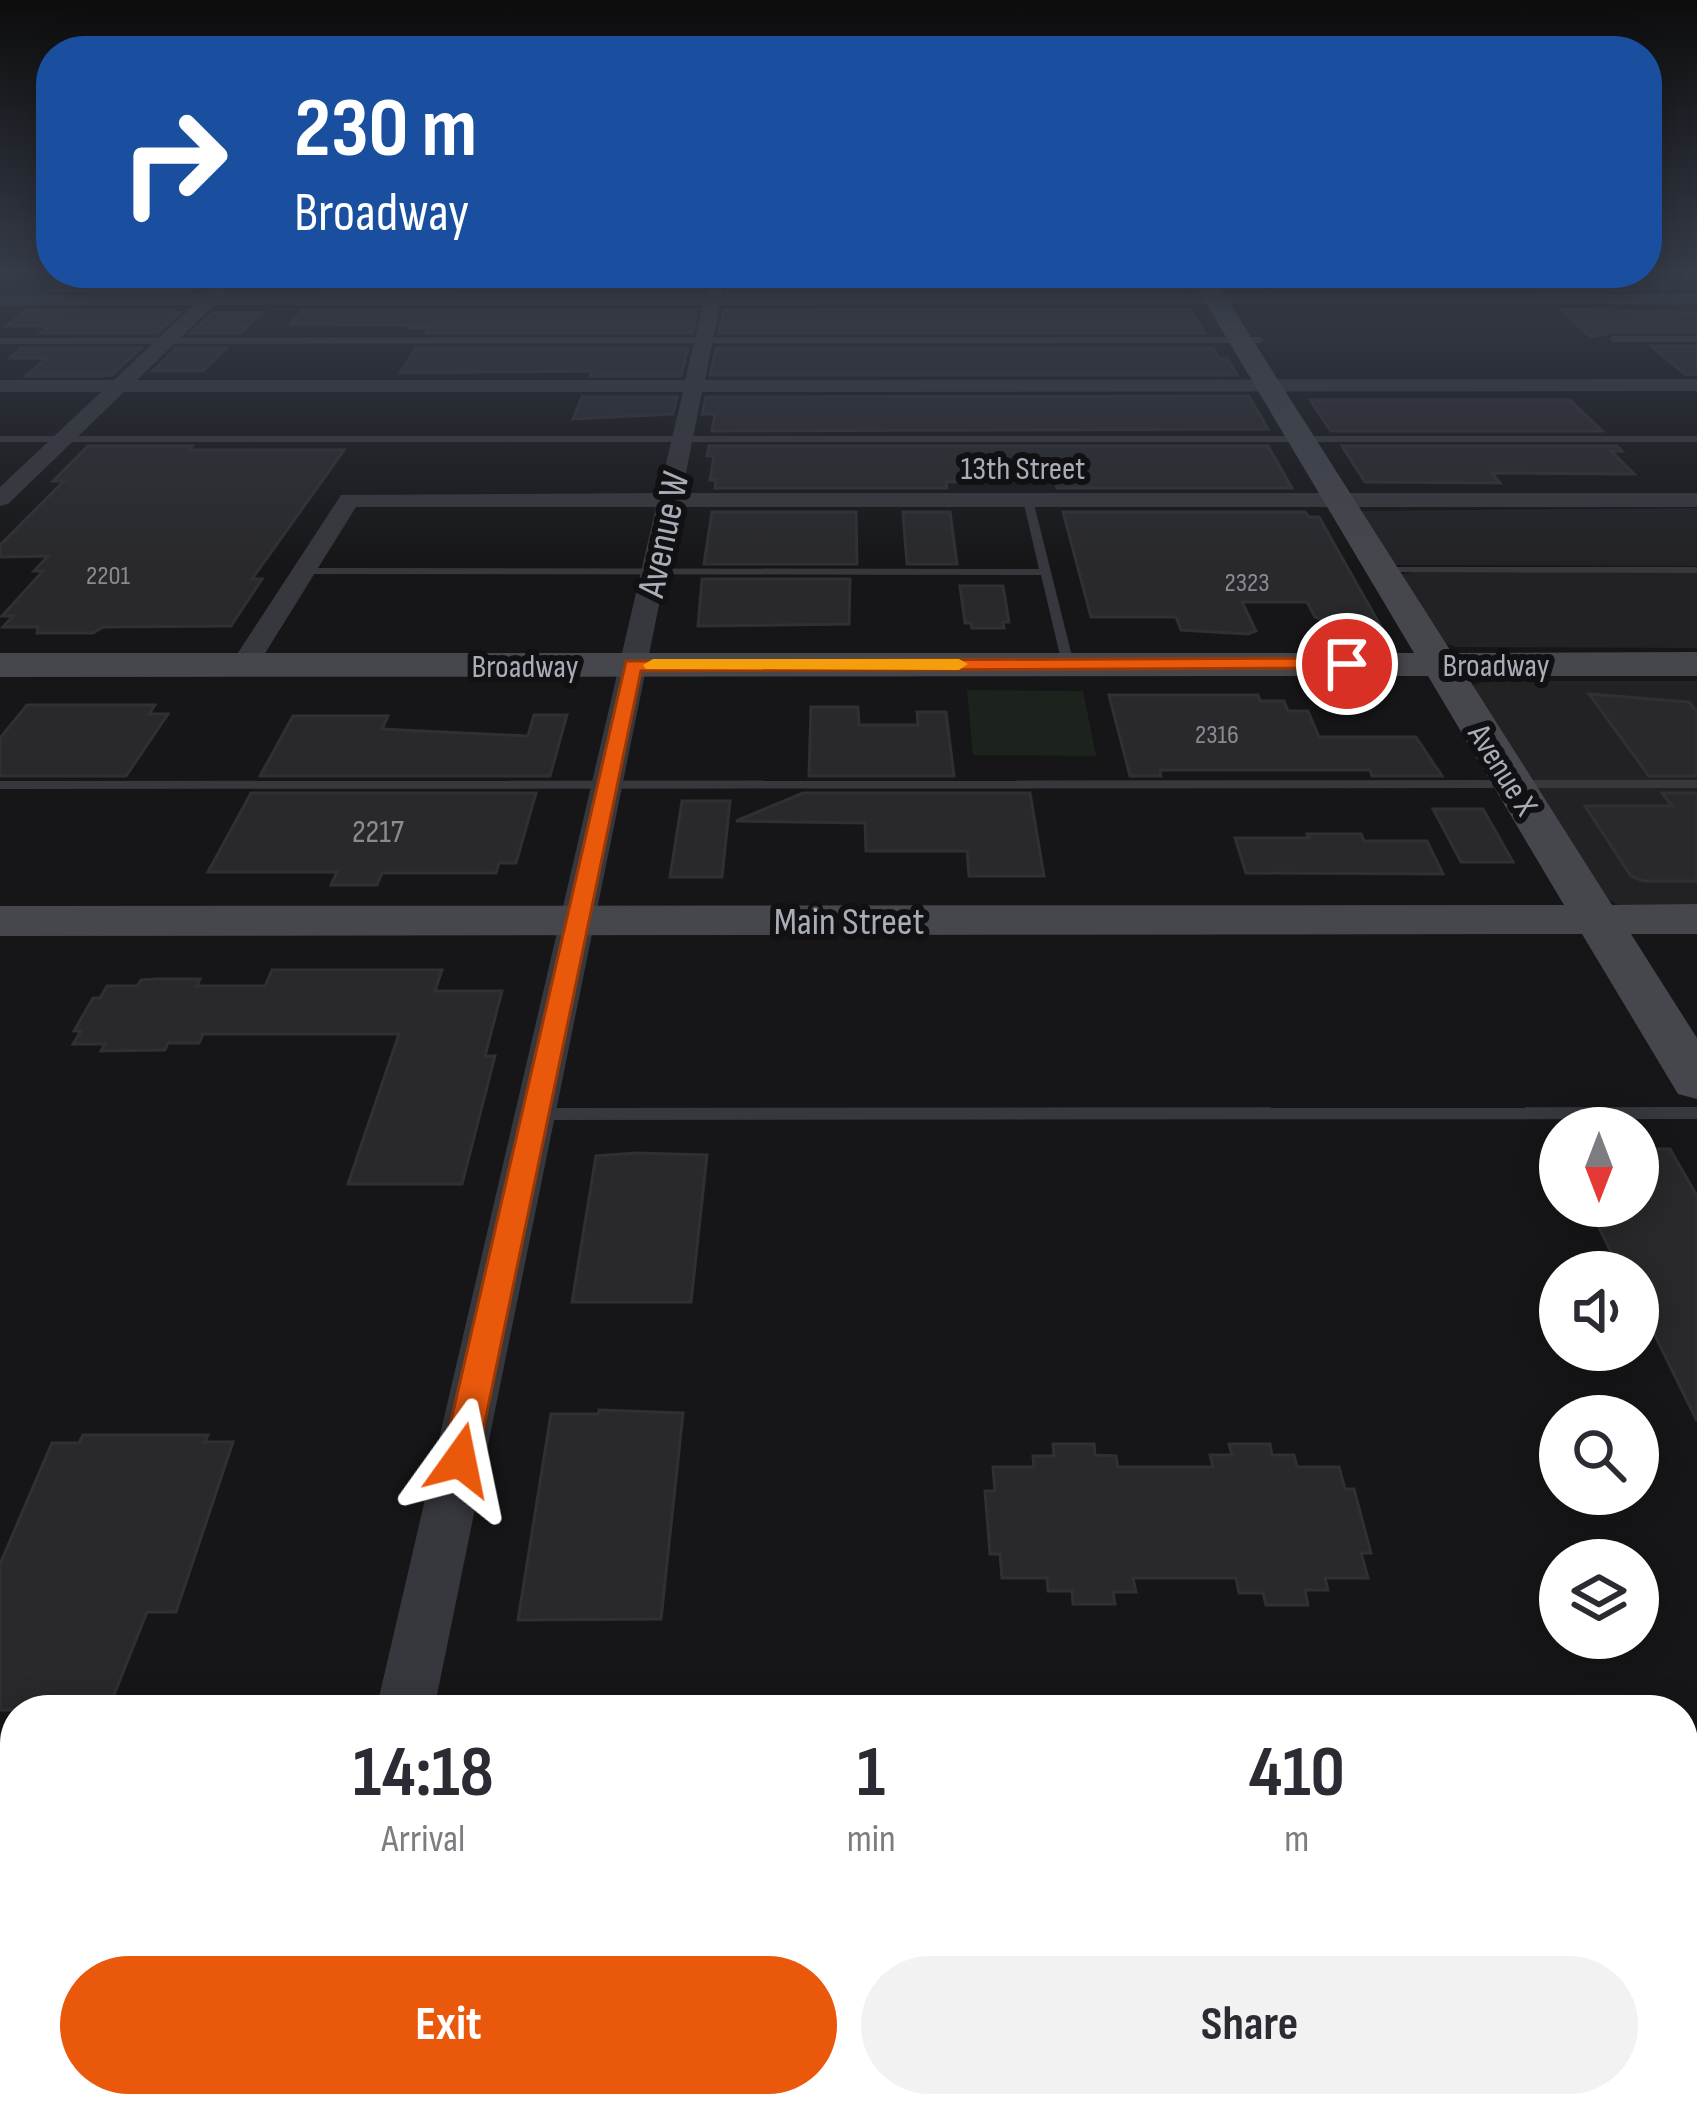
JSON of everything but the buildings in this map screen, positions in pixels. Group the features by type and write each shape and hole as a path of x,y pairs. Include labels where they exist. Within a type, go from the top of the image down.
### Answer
{"street":[{"path":"0,499 136,370"},
{"name":"Avenue W","path":"408,1695 698,370"},
{"name":"Avenue X","path":"1262,370 1697,1081"},
{"path":"0,386 1697,385"},
{"name":"13th Street","path":"304,571 349,500 1697,500"},
{"path":"244,665 304,571"},
{"name":"Broadway","path":"0,665 1697,664"},
{"name":"Main Street","path":"0,921 1697,919"}],"lane":[{"path":"0,439 1697,439"},
{"path":"1028,500 1068,664"},
{"path":"1382,569 1697,569"},
{"path":"304,571 1043,572"},
{"path":"0,785 1697,784"},
{"path":"535,1114 1697,1113"}],"shaded area":[{"path":"1697,508 1697,566 1394,565 1361,511"},
{"path":"1697,572 1697,648 1457,647 1444,643 1399,575"},
{"path":"1487,681 1697,681 1697,907 1618,905 1604,897 1472,685"},
{"path":"967,690 1083,691 1096,756 973,755"}],"slow traffic":[{"path":"653,665 959,664"}],"route":[{"path":"460,1460 633,665 1347,664"}]}
